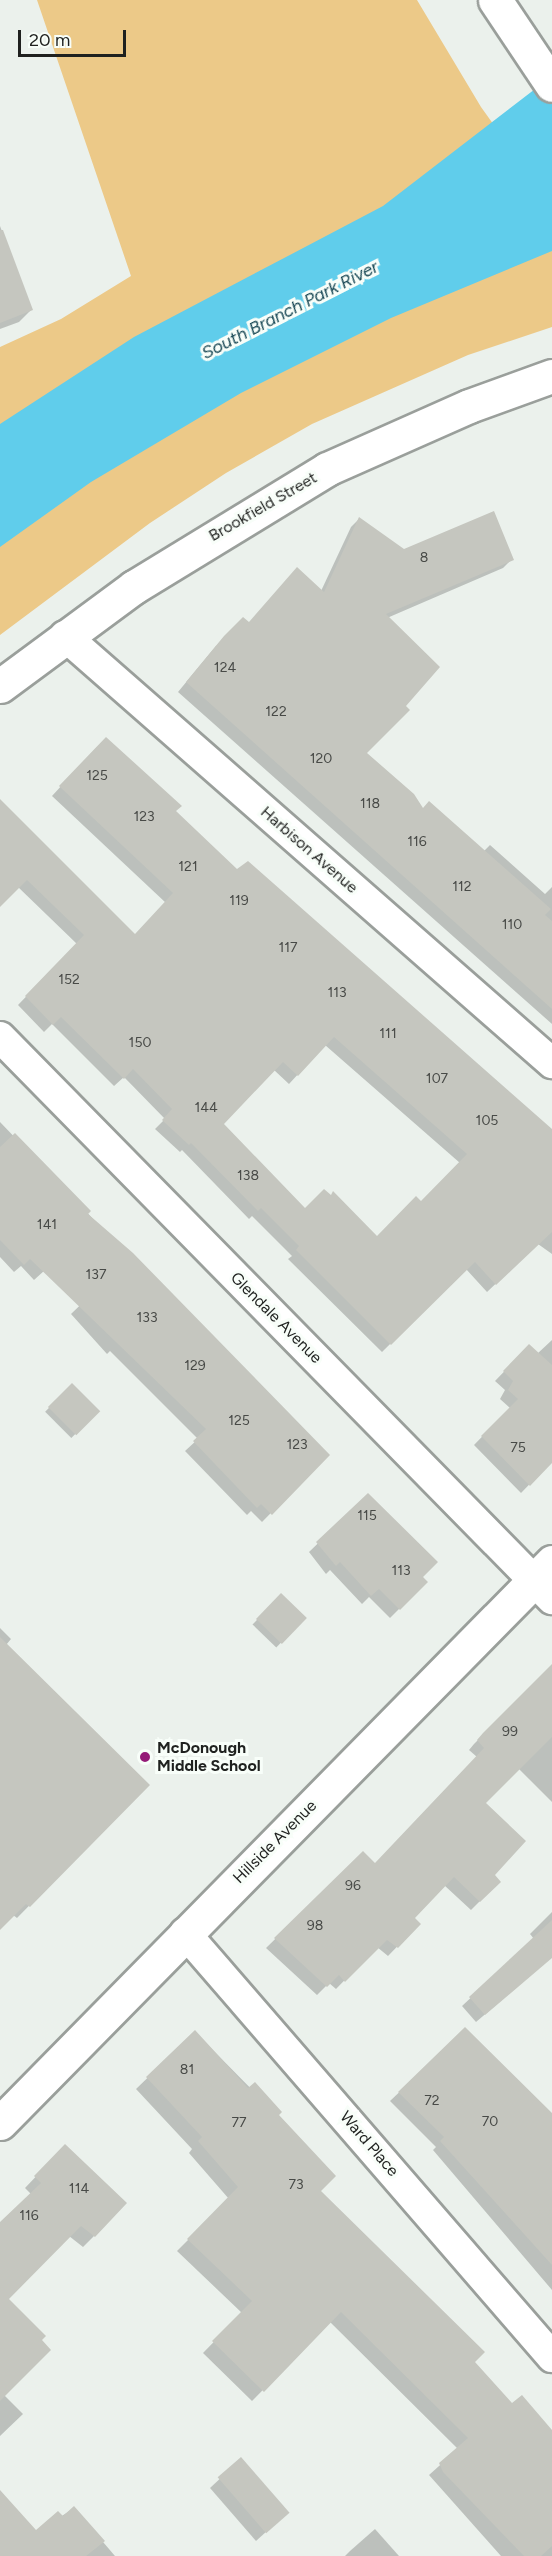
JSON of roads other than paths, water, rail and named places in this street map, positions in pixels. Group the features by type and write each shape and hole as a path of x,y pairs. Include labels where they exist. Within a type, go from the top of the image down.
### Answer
{"street":[{"path":"495,0 552,86"},
{"name":"Brookfield Street","path":"0,686 65,636 198,545 327,469 469,406 552,376"},
{"name":"Harbison Avenue","path":"65,636 552,1063"},
{"name":"Glendale Avenue","path":"0,1037 546,1580"},
{"name":"Hillside Avenue","path":"0,2123 185,1933 546,1580"},
{"name":"Ward Place","path":"185,1933 552,2357"}],"water":[{"name":"South Branch Park River","path":"552,76 552,251 391,318 241,393 91,482 0,547 0,424 134,337 383,206"}],"place":[{"name":"McDonough Middle School","path":"145,1757"}]}
